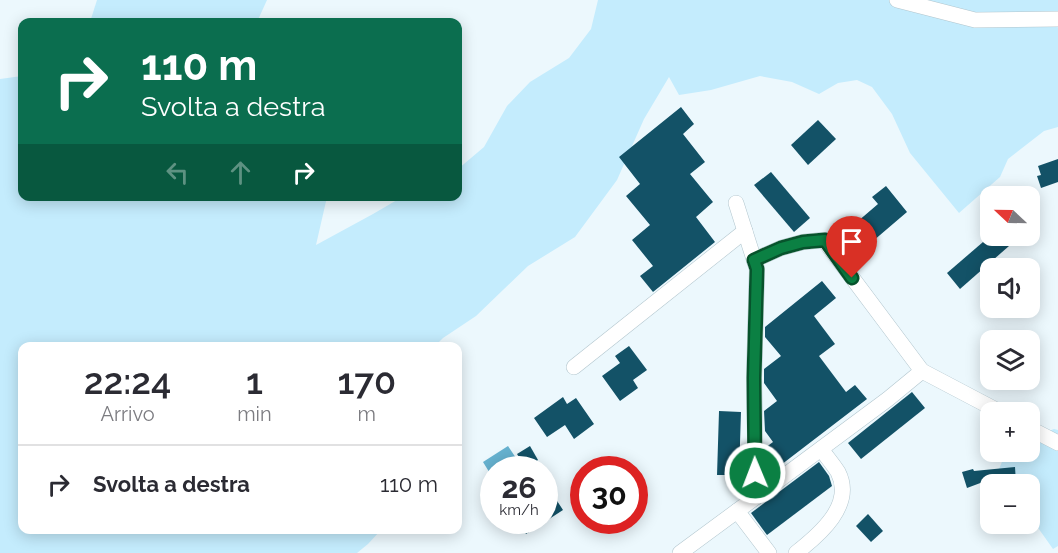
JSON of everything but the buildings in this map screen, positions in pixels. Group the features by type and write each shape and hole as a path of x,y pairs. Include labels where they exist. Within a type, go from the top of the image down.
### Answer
{"street":[{"path":"897,0 975,20 1058,19"},
{"path":"736,202 757,269 754,378 756,497"},
{"path":"574,367 745,231"},
{"path":"754,260 781,248 803,242 825,240 922,371 981,402"},
{"path":"680,553 888,399 922,371"},
{"path":"1040,434 1058,443"},
{"path":"796,553 815,538 833,519 839,502 842,487 838,472 820,449"},
{"path":"737,511 769,553"}],"shaded area":[{"path":"97,0 267,0 259,18 91,18"},
{"path":"598,0 1058,0 1058,19 1056,20 1058,28 1058,127 1044,131 1008,159 1000,177 990,186 980,186 980,195 959,213 910,153 892,114 872,87 857,80 838,83 819,94 792,82 760,76 711,90 679,95 669,77 644,119 617,180 575,237 528,266 476,316 439,342 18,342 18,534 377,534 357,553 0,553 0,79 18,77 18,201 326,201 316,245 395,201 462,201 462,166 484,147 507,106 530,82 569,58 591,29"},
{"path":"1054,429 1058,430 1058,546 1053,549 1040,531 1040,474 997,474 1002,462 1040,462 1040,435"}],"water":[{"path":"508,446 515,456 492,456"}],"route":[{"path":"755,473 754,378 757,269 754,260 781,248 803,242 825,240 852,278"}]}
